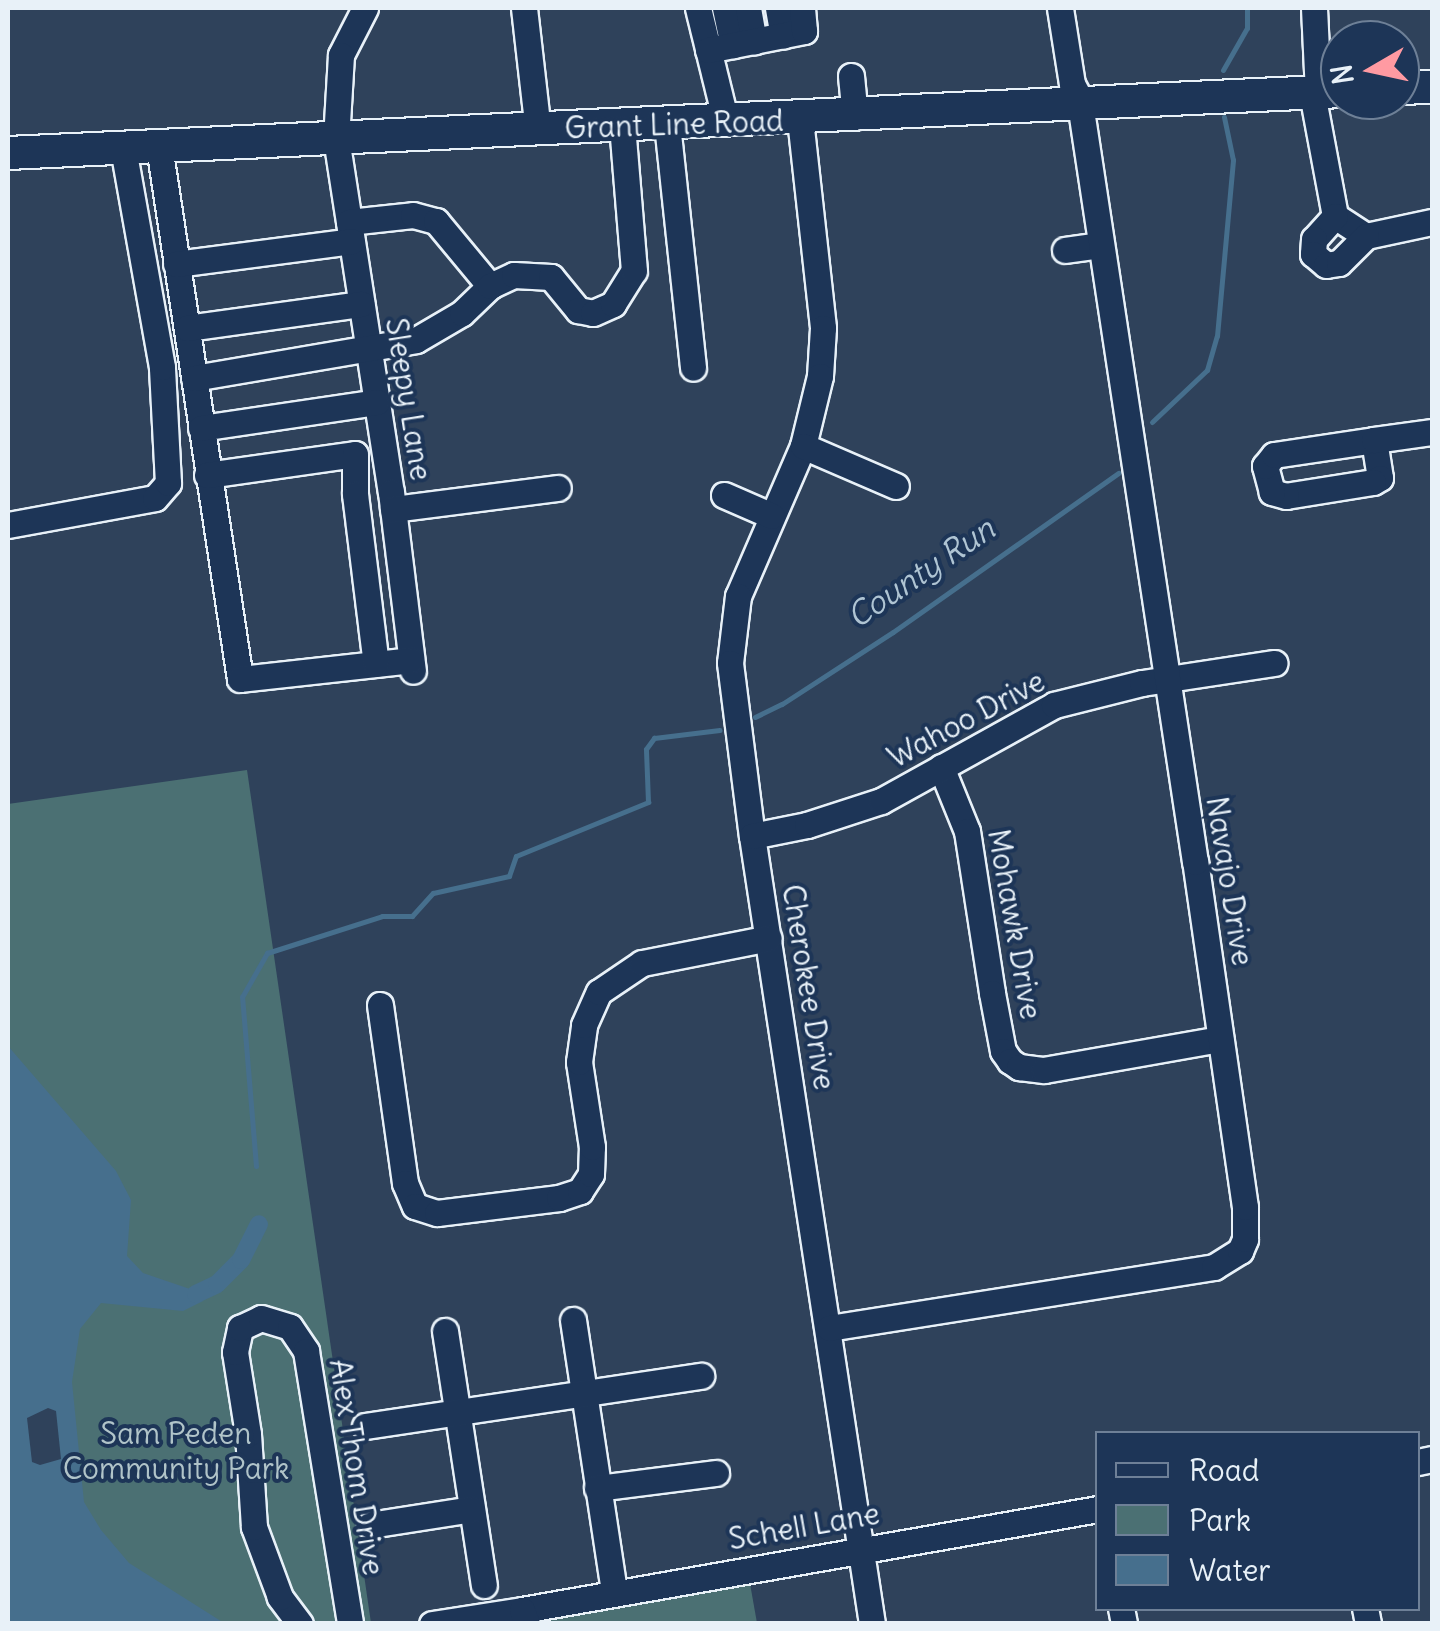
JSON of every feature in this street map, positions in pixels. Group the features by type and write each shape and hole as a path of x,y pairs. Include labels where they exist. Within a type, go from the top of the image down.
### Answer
{"main road":[{"name":"Grant Line Road","path":"8,153 855,117 1080,100 1320,92"}],"street":[{"name":"Sleepy Lane","path":"366,8 341,55 336,138 394,509 412,666 376,664"},
{"path":"524,8 538,130"},
{"path":"698,8 734,45"},
{"path":"725,8 734,45"},
{"path":"726,122 736,8"},
{"path":"734,45 748,8"},
{"path":"778,8 790,35"},
{"path":"790,35 791,8"},
{"path":"734,45 804,31 802,8"},
{"path":"1060,8 1072,84 1080,100"},
{"path":"1077,8 1089,82 1080,100"},
{"path":"1314,8 1320,64"},
{"path":"850,76 855,117"},
{"name":"Navajo Drive","path":"829,1328 1228,1262 1240,1252 1246,1224 1080,100"},
{"name":"Cherokee Drive","path":"800,118 824,328 820,376 803,446 742,586 730,640 752,836 872,1624"},
{"path":"1325,120 1334,216 1314,239 1313,254 1326,265 1339,264 1366,236 1432,222"},
{"path":"667,124 692,368"},
{"path":"194,378 416,340 462,313 490,286 514,275 551,276 578,310 593,313 613,304 634,271 622,126"},
{"path":"159,146 207,475 240,679 376,664 355,494 355,454 207,475"},
{"path":"8,525 156,498 168,483 162,367 123,148"},
{"path":"176,264 351,232 413,215 436,220 490,286"},
{"path":"1334,216 1366,236"},
{"path":"1066,250 1101,245"},
{"path":"187,328 361,304"},
{"path":"201,428 377,402"},
{"path":"1374,440 1432,432"},
{"path":"803,446 896,486"},
{"path":"394,509 558,488"},
{"path":"724,494 772,516"},
{"name":"Wahoo Drive","path":"752,836 842,816 882,801 1054,705 1095,692 1274,664"},
{"name":"Mohawk Drive","path":"942,766 968,832 1003,1051 1010,1060 1020,1067 1044,1070 1220,1039"},
{"path":"380,1006 405,1183 414,1206 438,1213 559,1198 580,1191 591,1174 592,1146 579,1062 584,1026 599,992 642,962 769,938"},
{"name":"Alex Thom Drive","path":"300,1624 280,1597 254,1527 248,1434 235,1352 240,1328 261,1318 290,1327 306,1351 350,1624"},
{"path":"573,1320 581,1394 614,1592"},
{"path":"445,1331 484,1585"},
{"path":"365,1426 701,1376"},
{"path":"597,1488 716,1474"},
{"path":"370,1525 472,1510"},
{"name":"Schell Lane","path":"524,1617 614,1592 1095,1510"},
{"path":"432,1624 524,1617"}],"green space":[{"name":"Sam Peden Community Park","path":"247,770 371,1623 8,1623 8,804"},
{"path":"749,1578 757,1623 485,1624"}],"water":[{"path":"8,1046 116,1171 131,1200 127,1256 143,1273 190,1289 203,1301 183,1311 101,1303 80,1329 72,1382 84,1502 101,1530 129,1563 224,1623 8,1623"}],"pier":[{"path":"48,1408 56,1411 61,1459 40,1465 32,1462 27,1418"}],"waterway":[{"name":"County Run","path":"1223,70 1247,28 1247,8"},
{"name":"County Run","path":"1152,422 1207,370 1217,336 1233,160 1224,117"},
{"name":"County Run","path":"755,717 782,704 893,632 1118,473"},
{"name":"County Run","path":"256,1166 242,997 267,953 382,916 412,916 433,893 509,876 516,856 648,802 646,749 654,738 720,730"},
{"name":"County Run","path":"196,1294 217,1284 241,1260 259,1224"}]}
